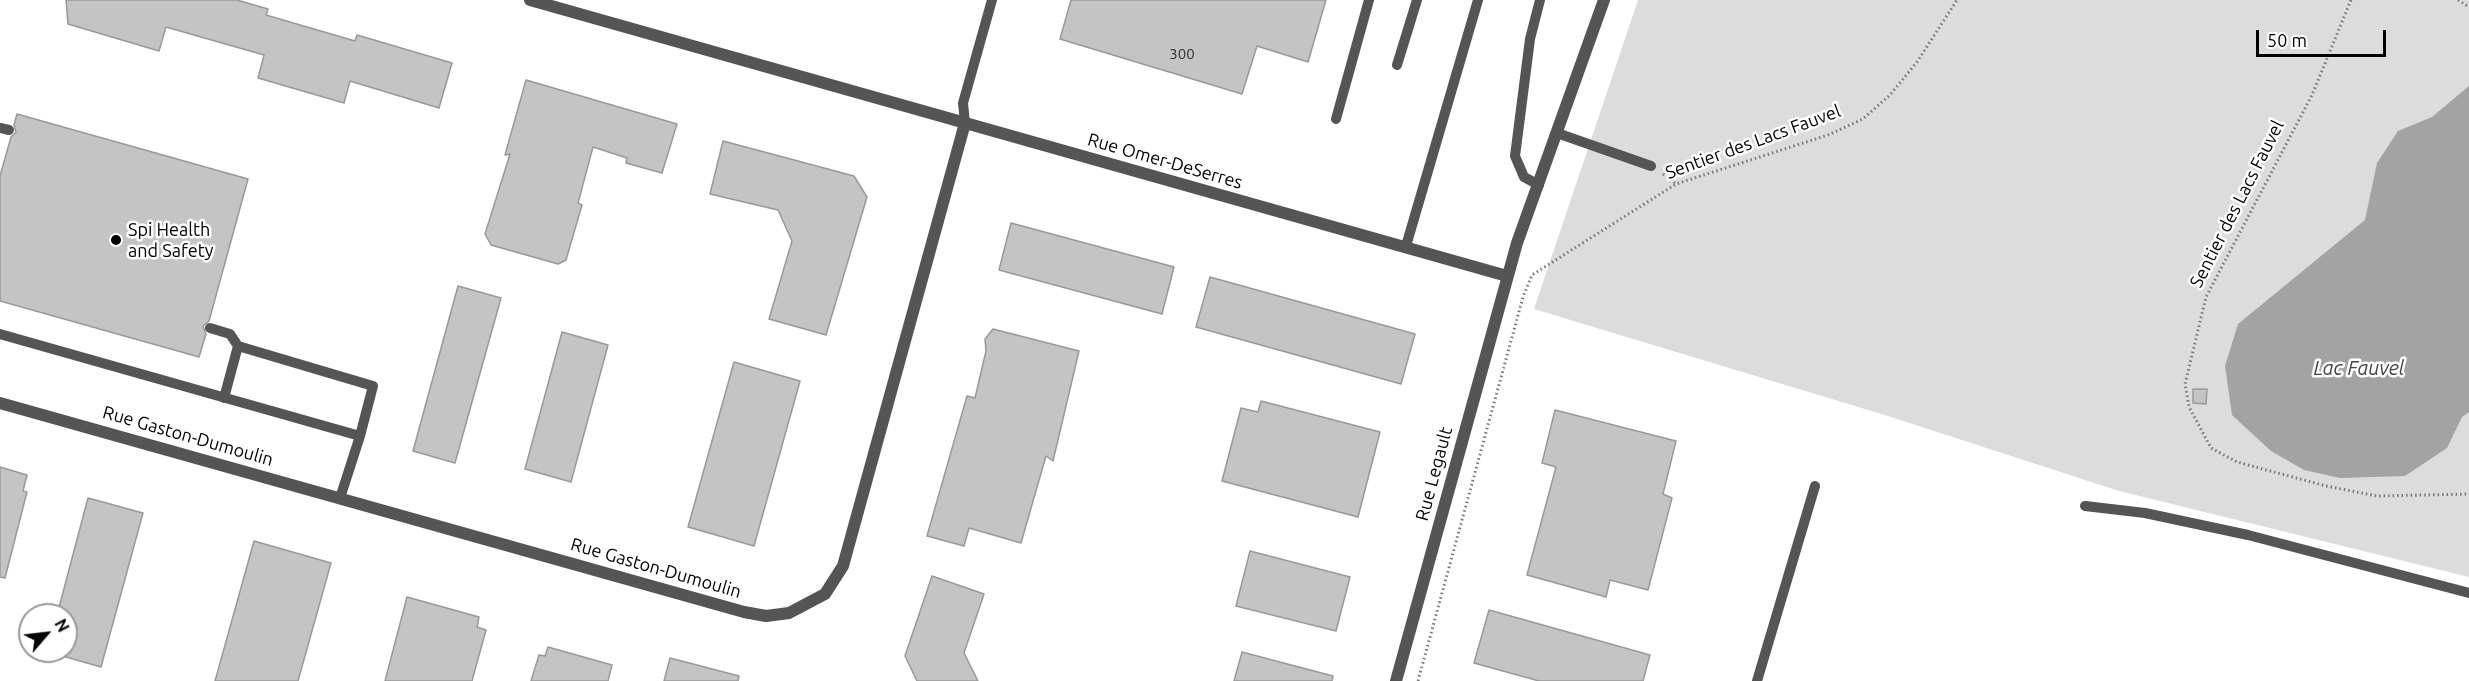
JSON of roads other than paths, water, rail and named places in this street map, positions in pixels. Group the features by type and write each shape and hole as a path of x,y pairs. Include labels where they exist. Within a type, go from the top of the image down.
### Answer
{"street":[{"name":"Rue Omer-DeSerres","path":"530,0 1508,276"},
{"path":"1508,276 1604,0"},
{"name":"Rue Gaston-Dumoulin","path":"0,403 757,615 782,615 813,603 835,582 847,553 965,123"},
{"name":"Rue Legault","path":"1396,681 1508,276"}],"lane":[{"path":"965,123 963,103 993,0"},
{"path":"1336,119 1369,0"},
{"path":"1397,65 1417,0"},
{"path":"1406,246 1479,0"},
{"path":"1539,185 1524,177 1515,156 1530,39 1540,0"},
{"name":"Sentier des Lacs Fauvel","path":"1557,133 1651,166"},
{"path":"210,328 230,334 238,346 373,386 340,498"},
{"path":"0,334 360,436"},
{"path":"224,398 238,346"},
{"path":"1757,681 1815,486"},
{"path":"2085,506 2145,513 2248,535 2469,593"}],"water":[{"name":"Lac Fauvel","path":"2469,86 2469,412 2462,417 2447,448 2405,476 2340,478 2304,470 2271,451 2232,415 2225,366 2238,324 2365,220 2377,163 2398,131 2432,117"}],"place":[{"name":"Spi Health and Safety","path":"116,240"}]}
